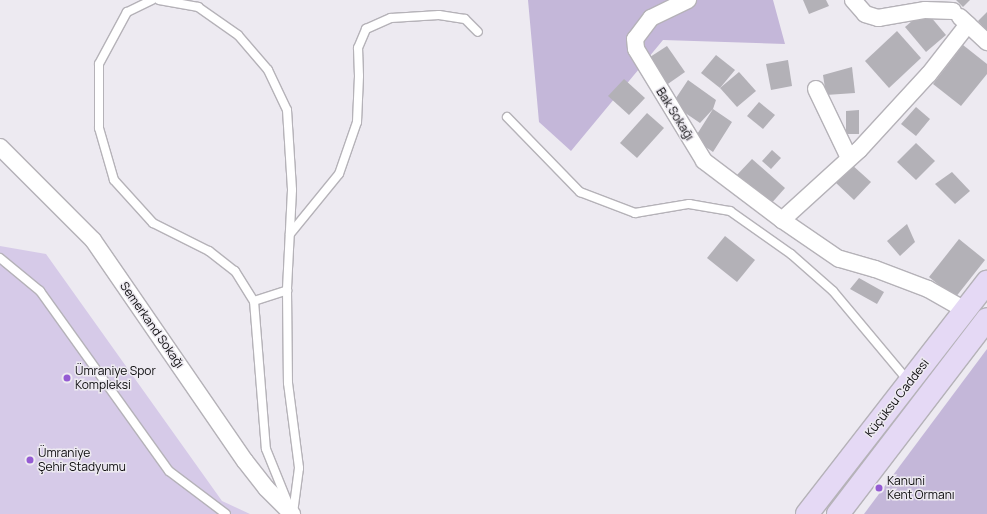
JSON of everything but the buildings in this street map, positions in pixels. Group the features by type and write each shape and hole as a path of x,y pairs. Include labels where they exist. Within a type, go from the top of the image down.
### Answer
{"main road":[{"name":"Küçüksu Caddesi","path":"807,514 987,282"},
{"name":"Küçüksu Caddesi","path":"838,514 987,320"},
{"path":"909,383 926,398"}],"street":[{"name":"Bak Sokağı","path":"688,0 651,18 635,39 636,49 704,161 782,220 839,259 875,269 928,289 965,310"},
{"path":"853,0 865,14 878,18 925,10 953,11"},
{"path":"941,0 987,42"},
{"path":"782,220 850,158 929,74 968,24"},
{"path":"816,89 850,158"},
{"name":"Semerkand Sokağı","path":"4,150 93,240 245,460 266,488 292,514"}],"lane":[{"path":"152,0 127,12 99,64 99,128 114,180 153,223 209,251 235,271 254,301 266,449 292,514"},
{"path":"159,0 198,7 238,35 268,70 287,110 292,190 287,290 288,383 299,468 292,514"},
{"path":"290,234 339,174 357,122 358,48 366,30 391,18 439,15 465,19 478,32"},
{"path":"507,117 580,192 635,213 689,204 730,211 791,254 833,291 909,383"},
{"path":"0,138 4,150"},
{"path":"0,258 40,291 169,471 226,514"},
{"path":"254,301 287,290"}],"shaded area":[{"path":"528,0 773,0 785,44 663,40 571,151 539,122"},
{"name":"Ümraniye Spor Kompleksi","path":"0,246 46,254 222,501 250,514 0,514"},
{"path":"987,349 987,514 864,514"}],"place":[{"name":"Ümraniye Spor Kompleksi","path":"67,378"},
{"name":"Ümraniye Şehir Stadyumu","path":"30,460"},
{"name":"Kanuni Kent Ormanı","path":"879,488"}]}
